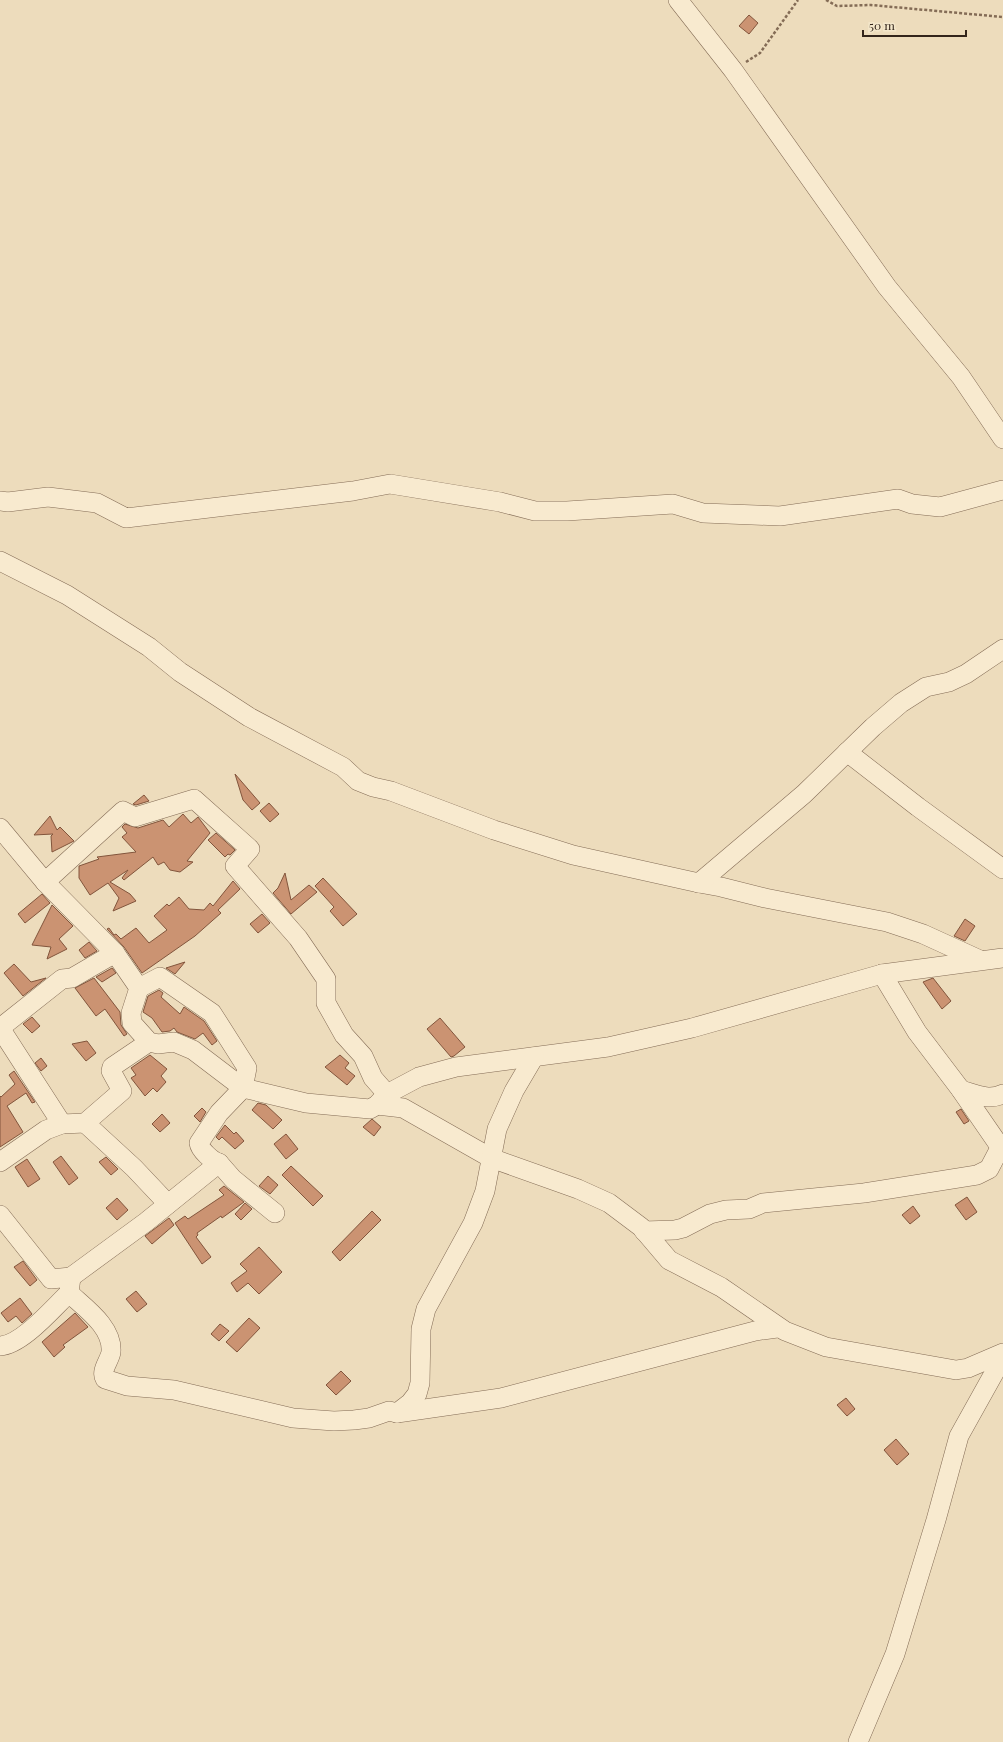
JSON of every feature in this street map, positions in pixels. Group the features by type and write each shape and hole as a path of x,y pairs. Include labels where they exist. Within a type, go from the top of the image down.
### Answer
{"street":[{"path":"678,0 733,70 887,287 961,378 1003,439"},
{"path":"0,501 8,502 48,497 97,503 126,518 353,491 390,484 500,502 535,511 567,511 673,504 703,513 780,516 898,499 912,504 940,507 1003,490"},
{"path":"0,561 67,596 149,647 180,672 249,717 343,767 358,780 373,787 391,791 494,830 573,855 698,883 886,922 923,934 980,960"},
{"path":"698,883 804,794 847,752 901,703 926,687 949,682 966,674 1003,649"},
{"path":"847,752 918,807 1003,869"},
{"path":"45,882 123,811 135,817 194,799 250,850 235,866 298,938 326,979 326,1003 344,1036 363,1056 382,1100 403,1108 491,1158 597,1197 609,1203 644,1230 670,1260 721,1287 777,1328 799,1338 826,1346 956,1370 968,1368 1003,1353"},
{"path":"0,828 45,882 115,953 139,988"},
{"path":"62,1124 0,1028 62,979 72,978 115,953"},
{"path":"275,1213 234,1179 219,1163 215,1162 199,1143 219,1113 243,1088 247,1068 212,1013 160,977 139,988 131,1013 132,1023 148,1042 158,1044 174,1042 193,1050 243,1088 306,1103 370,1109 419,1077 456,1067 608,1047 692,1028 882,974 1003,958"},
{"path":"644,1230 664,1231 683,1228 710,1214 726,1210 749,1209 763,1203 864,1193 977,1175 988,1169 1002,1150 961,1090 915,1029 882,974"},
{"path":"0,1162 41,1133 62,1124 85,1123 122,1090 111,1072 112,1067 148,1042"},
{"path":"397,1413 410,1403 417,1394 420,1383 421,1329 426,1309 473,1223 485,1190 501,1119 514,1091 534,1057"},
{"path":"961,1090 982,1097 998,1096 1003,1094"},
{"path":"85,1123 134,1168 168,1204"},
{"path":"0,1346 9,1345 24,1334 70,1285 219,1163"},
{"path":"0,1215 51,1279 70,1285 105,1329 111,1351 103,1374 105,1379 127,1386 174,1390 293,1418 334,1421 354,1420 369,1418 389,1411 397,1413 501,1398 755,1331 777,1328"},
{"path":"858,1742 895,1654 936,1520 959,1436 1003,1357"}],"path":[{"path":"733,70 760,53 798,0"},
{"path":"826,0 837,6 871,5 1003,16"}],"building":[{"path":"749,15 758,23 749,34 739,26"},
{"path":"235,774 260,803 252,810 243,800"},
{"path":"144,795 149,801 136,805 133,804"},
{"path":"269,803 279,814 270,822 260,811"},
{"path":"183,814 191,823 198,817 210,833 187,861 193,862 180,872 170,870 164,862 158,865 153,857 124,880 122,878 128,870 110,882 130,894 136,901 113,911 119,898 108,883 90,895 79,878 79,866 99,859 97,857 136,852 122,837 127,833 122,827 125,824 138,828 163,820 169,827"},
{"path":"50,816 57,830 60,827 74,841 52,852 51,836 53,834 34,835"},
{"path":"216,833 235,850 230,855 228,854 225,857 208,840"},
{"path":"285,873 291,900 309,885 317,892 291,914 273,893 278,888"},
{"path":"323,878 357,914 343,926 330,911 334,907 315,886"},
{"path":"233,881 240,889 218,910 221,913 195,936 142,973 124,947 107,929 109,928 114,935 116,934 121,939 136,928 149,943 167,930 154,916 167,904 169,906 179,897 189,909 204,910 210,903 213,906"},
{"path":"42,894 50,903 25,923 18,914"},
{"path":"52,905 73,926 59,939 67,949 47,959 51,947 32,945"},
{"path":"262,914 270,923 258,933 250,924"},
{"path":"965,919 975,926 965,941 954,936"},
{"path":"89,942 97,951 85,958 79,950"},
{"path":"185,962 175,974 166,968"},
{"path":"14,964 31,982 46,978 23,996 4,973"},
{"path":"112,968 116,973 102,982 96,977"},
{"path":"94,978 120,1012 121,1025 127,1034 124,1036 105,1009 96,1016 75,988"},
{"path":"933,978 951,1001 942,1009 923,982"},
{"path":"159,990 163,993 161,997 180,1014 184,1007 204,1021 217,1041 212,1045 203,1033 195,1039 177,1032 174,1028 170,1031 162,1032 152,1018 143,1012 148,996"},
{"path":"32,1017 40,1026 32,1033 23,1024"},
{"path":"440,1018 465,1047 451,1057 427,1029"},
{"path":"87,1041 96,1053 86,1061 72,1044"},
{"path":"150,1055 167,1069 161,1076 166,1082 157,1092 153,1088 145,1096 131,1078 136,1075 131,1068"},
{"path":"340,1055 349,1063 345,1068 355,1076 347,1085 325,1067"},
{"path":"41,1058 47,1066 41,1071 35,1063"},
{"path":"14,1071 35,1102 32,1103 26,1093 7,1106 23,1132 0,1147 0,1096 1,1097 15,1084 9,1075"},
{"path":"258,1103 266,1105 282,1120 273,1129 252,1110"},
{"path":"202,1108 206,1112 200,1122 194,1116"},
{"path":"961,1109 969,1121 964,1124 956,1112"},
{"path":"162,1114 170,1123 160,1132 152,1124"},
{"path":"372,1119 381,1127 374,1136 363,1127"},
{"path":"225,1125 234,1134 236,1132 244,1141 235,1149 222,1137 219,1140 216,1137"},
{"path":"286,1134 298,1149 286,1159 274,1144"},
{"path":"61,1156 78,1178 69,1185 53,1162"},
{"path":"106,1157 118,1169 111,1175 99,1162"},
{"path":"27,1159 40,1179 28,1187 15,1167"},
{"path":"291,1166 323,1196 313,1206 282,1175"},
{"path":"268,1176 278,1185 270,1194 259,1186"},
{"path":"224,1186 244,1202 222,1218 221,1216 197,1233 198,1235 196,1237 211,1257 202,1264 175,1223 185,1216 188,1219 224,1195 219,1190"},
{"path":"967,1197 977,1212 966,1220 955,1205"},
{"path":"117,1198 128,1210 117,1220 106,1208"},
{"path":"245,1203 252,1209 241,1220 235,1214"},
{"path":"913,1206 920,1216 910,1224 902,1215"},
{"path":"372,1211 381,1220 340,1261 332,1252"},
{"path":"169,1218 174,1225 152,1244 145,1236"},
{"path":"259,1247 282,1272 259,1294 248,1283 237,1292 231,1283 247,1271 240,1264"},
{"path":"23,1261 37,1280 30,1286 14,1267"},
{"path":"136,1291 147,1304 137,1312 126,1299"},
{"path":"20,1298 32,1314 22,1323 16,1316 8,1322 1,1313"},
{"path":"75,1313 88,1327 63,1345 65,1347 54,1357 42,1342"},
{"path":"249,1318 260,1328 237,1352 226,1342"},
{"path":"220,1324 229,1331 219,1341 211,1334"},
{"path":"341,1371 351,1381 336,1395 326,1385"},
{"path":"846,1398 855,1409 847,1416 837,1405"},
{"path":"896,1439 909,1454 897,1465 884,1450"}]}
